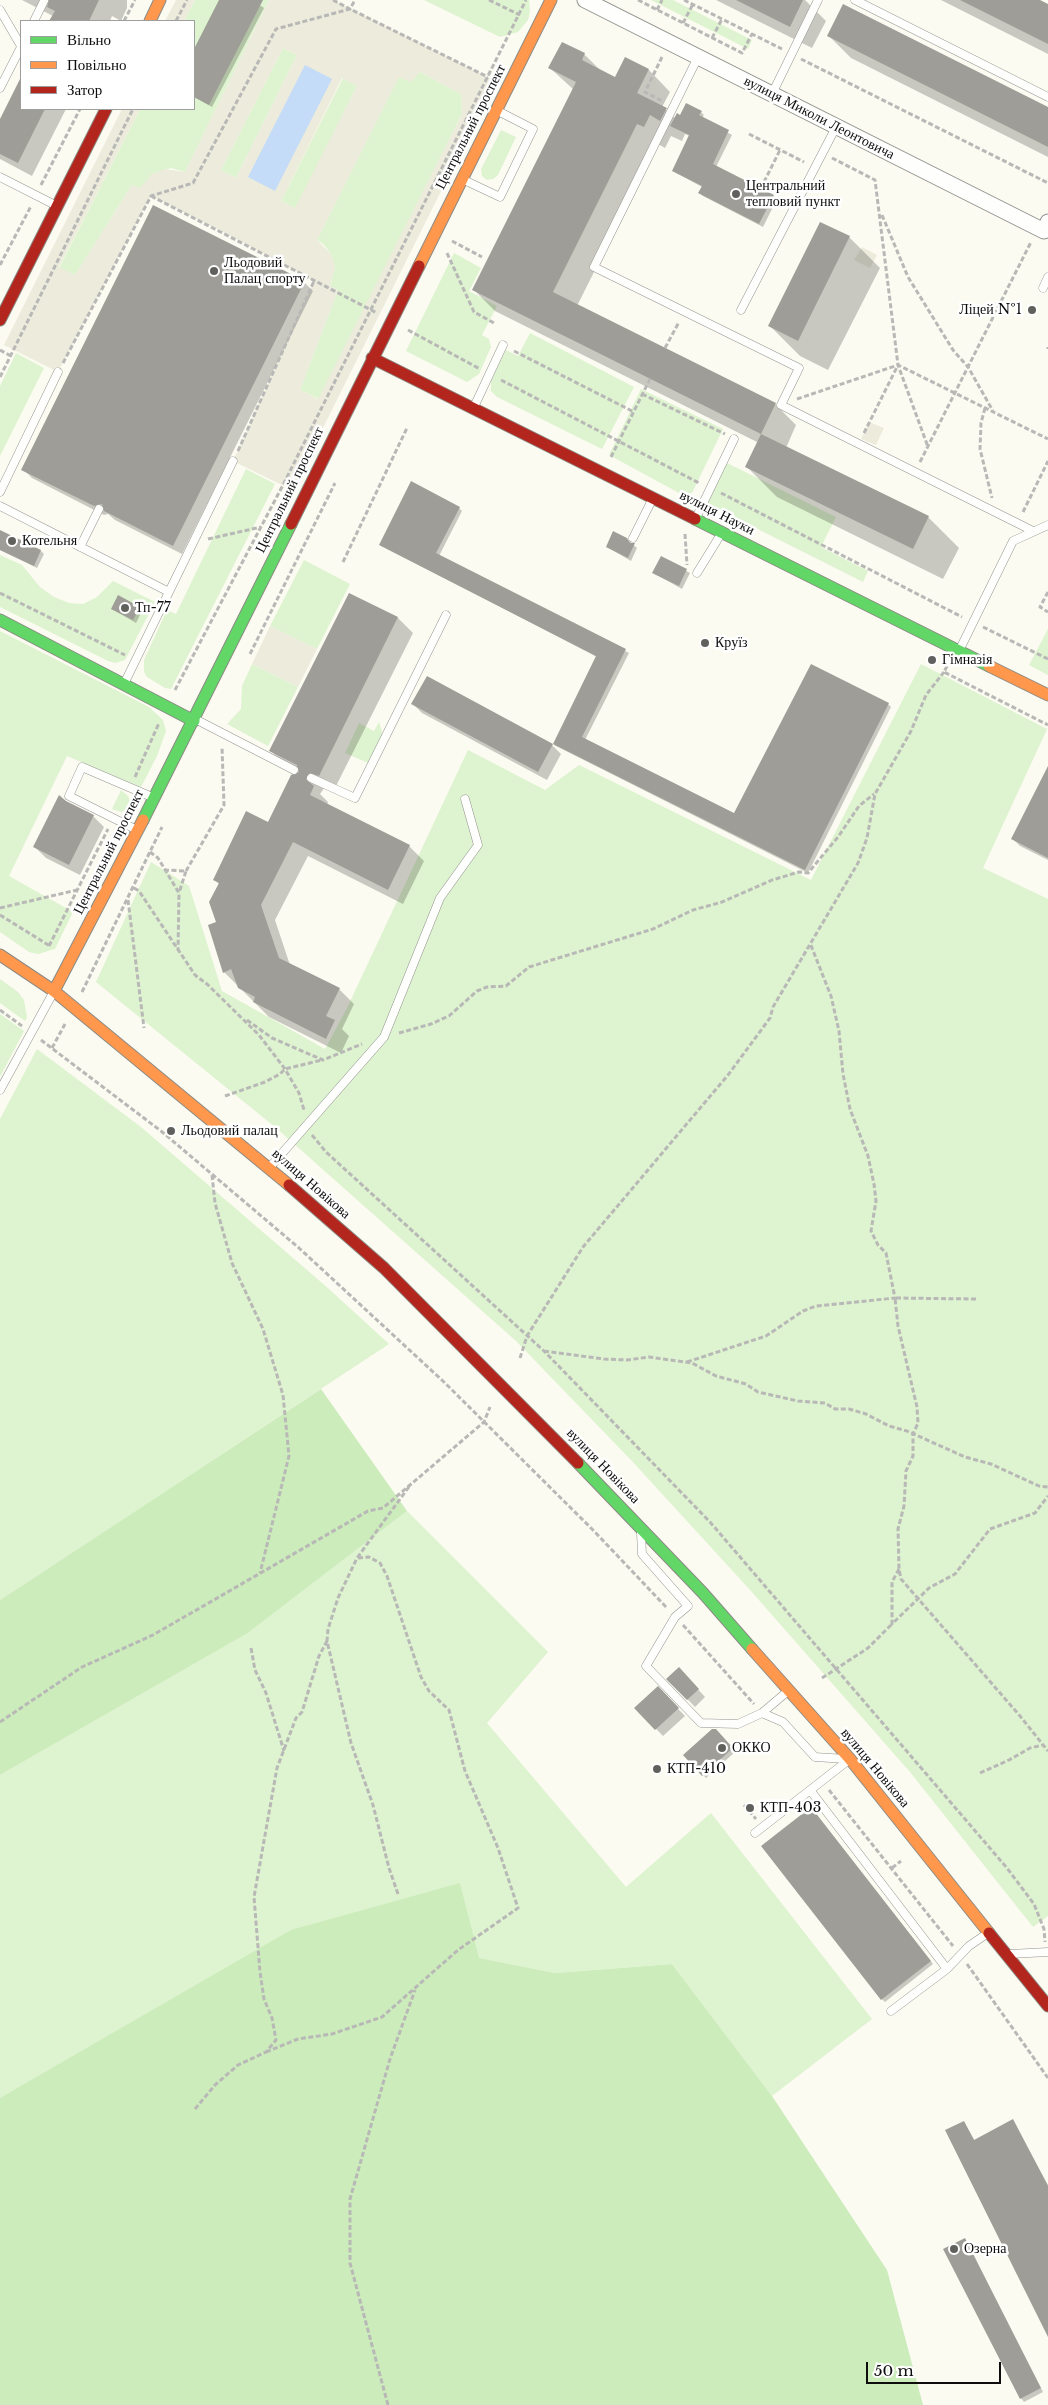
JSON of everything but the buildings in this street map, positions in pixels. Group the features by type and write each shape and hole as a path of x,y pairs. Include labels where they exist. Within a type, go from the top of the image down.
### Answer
{"street":[{"path":"150,20 160,0"},
{"name":"Центральний проспект","path":"54,992 194,720 551,0"},
{"name":"вулиця Миколи Леонтовича","path":"585,0 836,127 1044,229"},
{"path":"0,320 105,110"},
{"name":"вулиця Науки","path":"372,358 1048,695"},
{"path":"0,620 194,720"},
{"path":"0,955 54,992"},
{"name":"вулиця Новікова","path":"54,992 270,1168 384,1268 545,1428 641,1526 790,1690 850,1759 1048,2006"}],"lane":[{"path":"772,94 818,0"},
{"path":"855,0 1048,97"},
{"path":"34,20 44,1"},
{"path":"0,10 20,44"},
{"path":"0,88 20,48"},
{"path":"698,57 594,266 799,368 781,405 1033,531"},
{"path":"462,179 500,197 533,129 496,110"},
{"path":"741,310 836,127"},
{"path":"0,177 57,206"},
{"path":"1042,288 1048,277"},
{"path":"473,408 503,345"},
{"path":"0,492 58,372"},
{"path":"696,519 734,439"},
{"path":"124,684 233,461"},
{"path":"633,538 653,498"},
{"path":"0,506 169,592"},
{"path":"80,547 99,509"},
{"path":"959,651 1013,541 1048,525"},
{"path":"698,572 722,532"},
{"path":"311,778 355,798 446,616"},
{"path":"194,720 294,770"},
{"path":"137,830 69,796 82,767 154,798"},
{"path":"270,1168 384,1037 440,898 478,845 466,799"},
{"path":"0,1090 54,992"},
{"path":"641,1526 642,1554 688,1606"},
{"path":"703,1593 675,1617 646,1666 701,1722 738,1724 762,1713 790,1690"},
{"path":"762,1713 783,1722 815,1757 850,1759"},
{"path":"755,1834 850,1759"},
{"path":"810,1790 947,1969"},
{"path":"891,2011 947,1969 989,1932"},
{"path":"1007,1954 1048,1952"}],"path":[{"path":"125,20 135,0"},
{"path":"177,20 187,0"},
{"path":"333,0 488,78"},
{"path":"58,372 151,196 193,183 276,28 350,9 355,0"},
{"path":"130,787 167,706 261,527 526,0"},
{"path":"638,0 742,53 752,34"},
{"path":"658,10 662,0"},
{"path":"684,0 1048,183"},
{"path":"683,23 693,4"},
{"path":"712,38 722,19"},
{"path":"670,42 645,92 673,106"},
{"path":"0,377 133,110"},
{"path":"749,134 815,168"},
{"path":"764,182 780,150"},
{"path":"823,153 874,180 898,365 928,447"},
{"path":"151,196 334,291"},
{"path":"879,209 908,278 953,350 968,367 993,412"},
{"path":"915,472 968,367 1044,229"},
{"path":"441,259 455,231"},
{"path":"451,240 482,257"},
{"path":"446,251 474,312 494,323"},
{"path":"233,461 314,281"},
{"path":"665,348 684,311"},
{"path":"407,329 618,442 1048,659"},
{"path":"503,345 634,412"},
{"path":"0,350 10,356"},
{"path":"859,444 898,365"},
{"path":"781,405 898,365 1048,439"},
{"path":"603,473 650,379"},
{"path":"642,394 734,439"},
{"path":"985,408 981,424 980,448 994,511"},
{"path":"343,562 407,428"},
{"path":"1017,523 1048,461"},
{"path":"684,513 686,565 698,572"},
{"path":"192,543 261,527"},
{"path":"1048,592 1040,607 1048,612"},
{"path":"0,593 135,661"},
{"path":"520,1358 527,1336 583,1247 683,1130 759,1034 858,863 867,838 875,794 910,731 926,695 949,663"},
{"path":"944,672 1048,725"},
{"path":"178,952 179,893 186,871 224,805 222,733"},
{"path":"226,1096 265,1082 280,1074 284,1069 335,1057 359,1044 421,1028 449,1016 477,991 506,986 529,967 653,930 693,910 722,902 772,880 799,872 808,874 838,837 859,806 875,794"},
{"path":"49,946 114,818"},
{"path":"150,852 158,858 179,893"},
{"path":"164,870 186,871"},
{"path":"134,888 139,891 195,975 207,984 236,1014 284,1044 323,1060"},
{"path":"0,908 78,890"},
{"path":"128,900 144,1028"},
{"path":"0,915 92,973"},
{"path":"810,943 830,996 839,1031 850,1109 868,1156 876,1200 871,1231 878,1245 886,1253 895,1298 898,1326 917,1408 918,1423 913,1434 913,1456 906,1471 904,1506 898,1529 901,1579 1048,1751"},
{"path":"0,1010 30,1031"},
{"path":"244,1019 284,1069 299,1093 313,1139 544,1351 710,1522 1007,1868 1034,1904 1044,1929"},
{"path":"37,1037 161,1131 300,1248 484,1422 593,1530 762,1713"},
{"path":"52,1048 58,1037"},
{"path":"212,1175 215,1203 232,1263 263,1329 283,1396 289,1456 260,1574"},
{"path":"687,1362 766,1336 803,1311 816,1306 895,1298 976,1299"},
{"path":"544,1351 616,1360 649,1357 687,1362 698,1365 716,1376 746,1384 758,1392 798,1401 825,1403 835,1409 849,1409 965,1457 991,1464 1039,1486 1048,1487"},
{"path":"0,1722 82,1667 153,1636 368,1511 382,1508 414,1479 484,1422 490,1407"},
{"path":"266,2052 276,2040 261,1981 254,1897 276,1768 296,1718 302,1712 319,1656 326,1641 338,1598 357,1558 414,1479"},
{"path":"822,1678 868,1648 936,1582 955,1574 990,1529 1035,1513 1048,1496"},
{"path":"195,2109 215,2085 238,2065 298,2039 332,2034 382,2017 458,1950 518,1908 498,1848 465,1771 449,1710 429,1691 421,1677 387,1576 380,1563 369,1556 357,1558"},
{"path":"892,1624 892,1582 899,1569"},
{"path":"326,1641 351,1743 373,1805 389,1868 398,1894"},
{"path":"251,1648 255,1670 266,1693 284,1752"},
{"path":"980,1773 1030,1748 1043,1745"},
{"path":"822,1781 960,1956 1048,2078"},
{"path":"892,1868 900,1861"},
{"path":"388,2405 350,2263 350,2199 390,2059 415,1989"}],"green space":[{"path":"195,0 269,0 185,172 171,168 152,174 140,189 132,185 75,275 59,268 139,110 195,110 195,20 185,20"},
{"path":"424,0 529,0 530,11 528,20 518,32 500,37"},
{"path":"651,0 673,0 752,40 748,49"},
{"path":"283,48 297,55 236,178 221,170"},
{"path":"420,72 461,94 462,114 319,399 300,390 338,290 330,286 335,267 331,254 317,240 399,76"},
{"path":"343,78 357,86 296,209 281,201"},
{"path":"501,130 516,137 498,175 493,179 487,180 482,176 481,169"},
{"path":"454,253 481,268 469,291 497,306 482,335 489,339 491,347 479,374 467,382 406,351"},
{"path":"530,333 634,387 602,449 497,397 491,391 491,381 506,350 518,356"},
{"path":"16,353 44,368 0,456 0,386"},
{"path":"641,389 723,429 692,493 681,494 609,455"},
{"path":"727,463 836,517 821,547 868,571 863,582 706,503"},
{"path":"246,469 275,484 171,689 165,688 147,677 144,672 144,660 167,610 176,614"},
{"path":"0,555 22,565 40,587 54,597 69,603 83,604 97,597 113,581 155,602 125,660 115,663 108,661 0,607"},
{"path":"304,560 350,584 317,649 270,626"},
{"path":"1048,629 1048,675 1029,665"},
{"path":"0,631 149,707 163,720 166,731 157,756 141,787 67,756 9,876 73,912 55,949 38,954 29,952 0,932"},
{"path":"252,664 298,687 268,746 227,724 241,709 242,686"},
{"path":"921,664 1047,729 983,868 1048,899 1048,1916 1033,1927 910,1772 751,1591 631,1460 516,1341 275,1127 96,982 151,862 189,886 222,991 325,1049 347,1008 468,750 545,790 579,765 811,880"},
{"path":"379,722 383,735 368,763 345,753 359,723 374,731"},
{"path":"121,790 128,796 131,804 127,810 121,812 112,809"},
{"path":"0,979 18,992 24,1000 27,1018 25,1021 0,1003"},
{"path":"0,1014 24,1031 0,1077"},
{"path":"37,1049 141,1127 329,1289 389,1344 0,1600 0,1119"},
{"path":"321,1389 407,1511 248,1633 0,1775 0,1600"},
{"path":"407,1511 548,1652 487,1723 626,1887 711,1813 872,2019 772,2096 672,1964 555,1973 478,1958 460,1884 72,2058 0,2098 0,1775 248,1633"},
{"path":"460,1883 479,1958 555,1973 672,1964 772,2096 887,2270 923,2405 0,2405 0,2098 291,1930"}],"shaded area":[{"path":"176,0 195,0 185,20 166,20"},
{"path":"269,0 333,0 496,81 292,490 233,461 314,281 233,237 151,196 58,372 4,345 122,110 139,110 59,267 75,275 132,185 140,188 152,174 165,169 185,172","holes":["283,48 297,55 236,178 221,170","420,72 461,94 462,114 318,399 300,390 338,290 330,286 335,267 331,254 317,240 399,77 411,82","342,78 357,86 295,208 281,201"]},
{"path":"862,247 877,255 870,268 854,260"},
{"path":"869,422 884,428 876,445 861,439"},
{"path":"270,626 317,649 298,687 252,664"}],"water":[{"path":"305,65 332,79 275,191 248,177"}],"traffic: fast":[{"path":"695,519 989,666"},
{"path":"143,820 291,524"},
{"path":"0,620 194,721"},
{"path":"578,1463 703,1593 752,1649"}],"traffic: slow":[{"path":"150,20 160,0"},
{"path":"419,266 551,0"},
{"path":"989,666 1048,695"},
{"path":"54,991 143,820"},
{"path":"0,955 54,991 289,1185"},
{"path":"752,1649 850,1759 989,1933"}],"traffic: jam":[{"path":"0,320 105,110"},
{"path":"291,524 419,266"},
{"path":"372,358 695,519"},
{"path":"289,1185 384,1268 578,1463"},
{"path":"989,1933 1048,2006"}],"place":[{"name":"Центральний тепловий пункт","path":"736,194"},
{"name":"Льодовий Палац спорту","path":"214,271"},
{"name":"Ліцей №1","path":"1032,310"},
{"name":"Котельня","path":"12,541"},
{"name":"Тп-77","path":"125,608"},
{"name":"Круїз","path":"705,643"},
{"name":"Гімназія","path":"932,660"},
{"name":"Льодовий палац","path":"171,1131"},
{"name":"ОККО","path":"722,1748"},
{"name":"КТП-410","path":"657,1769"},
{"name":"КТП-403","path":"750,1808"},
{"name":"Озерна","path":"954,2249"}]}
